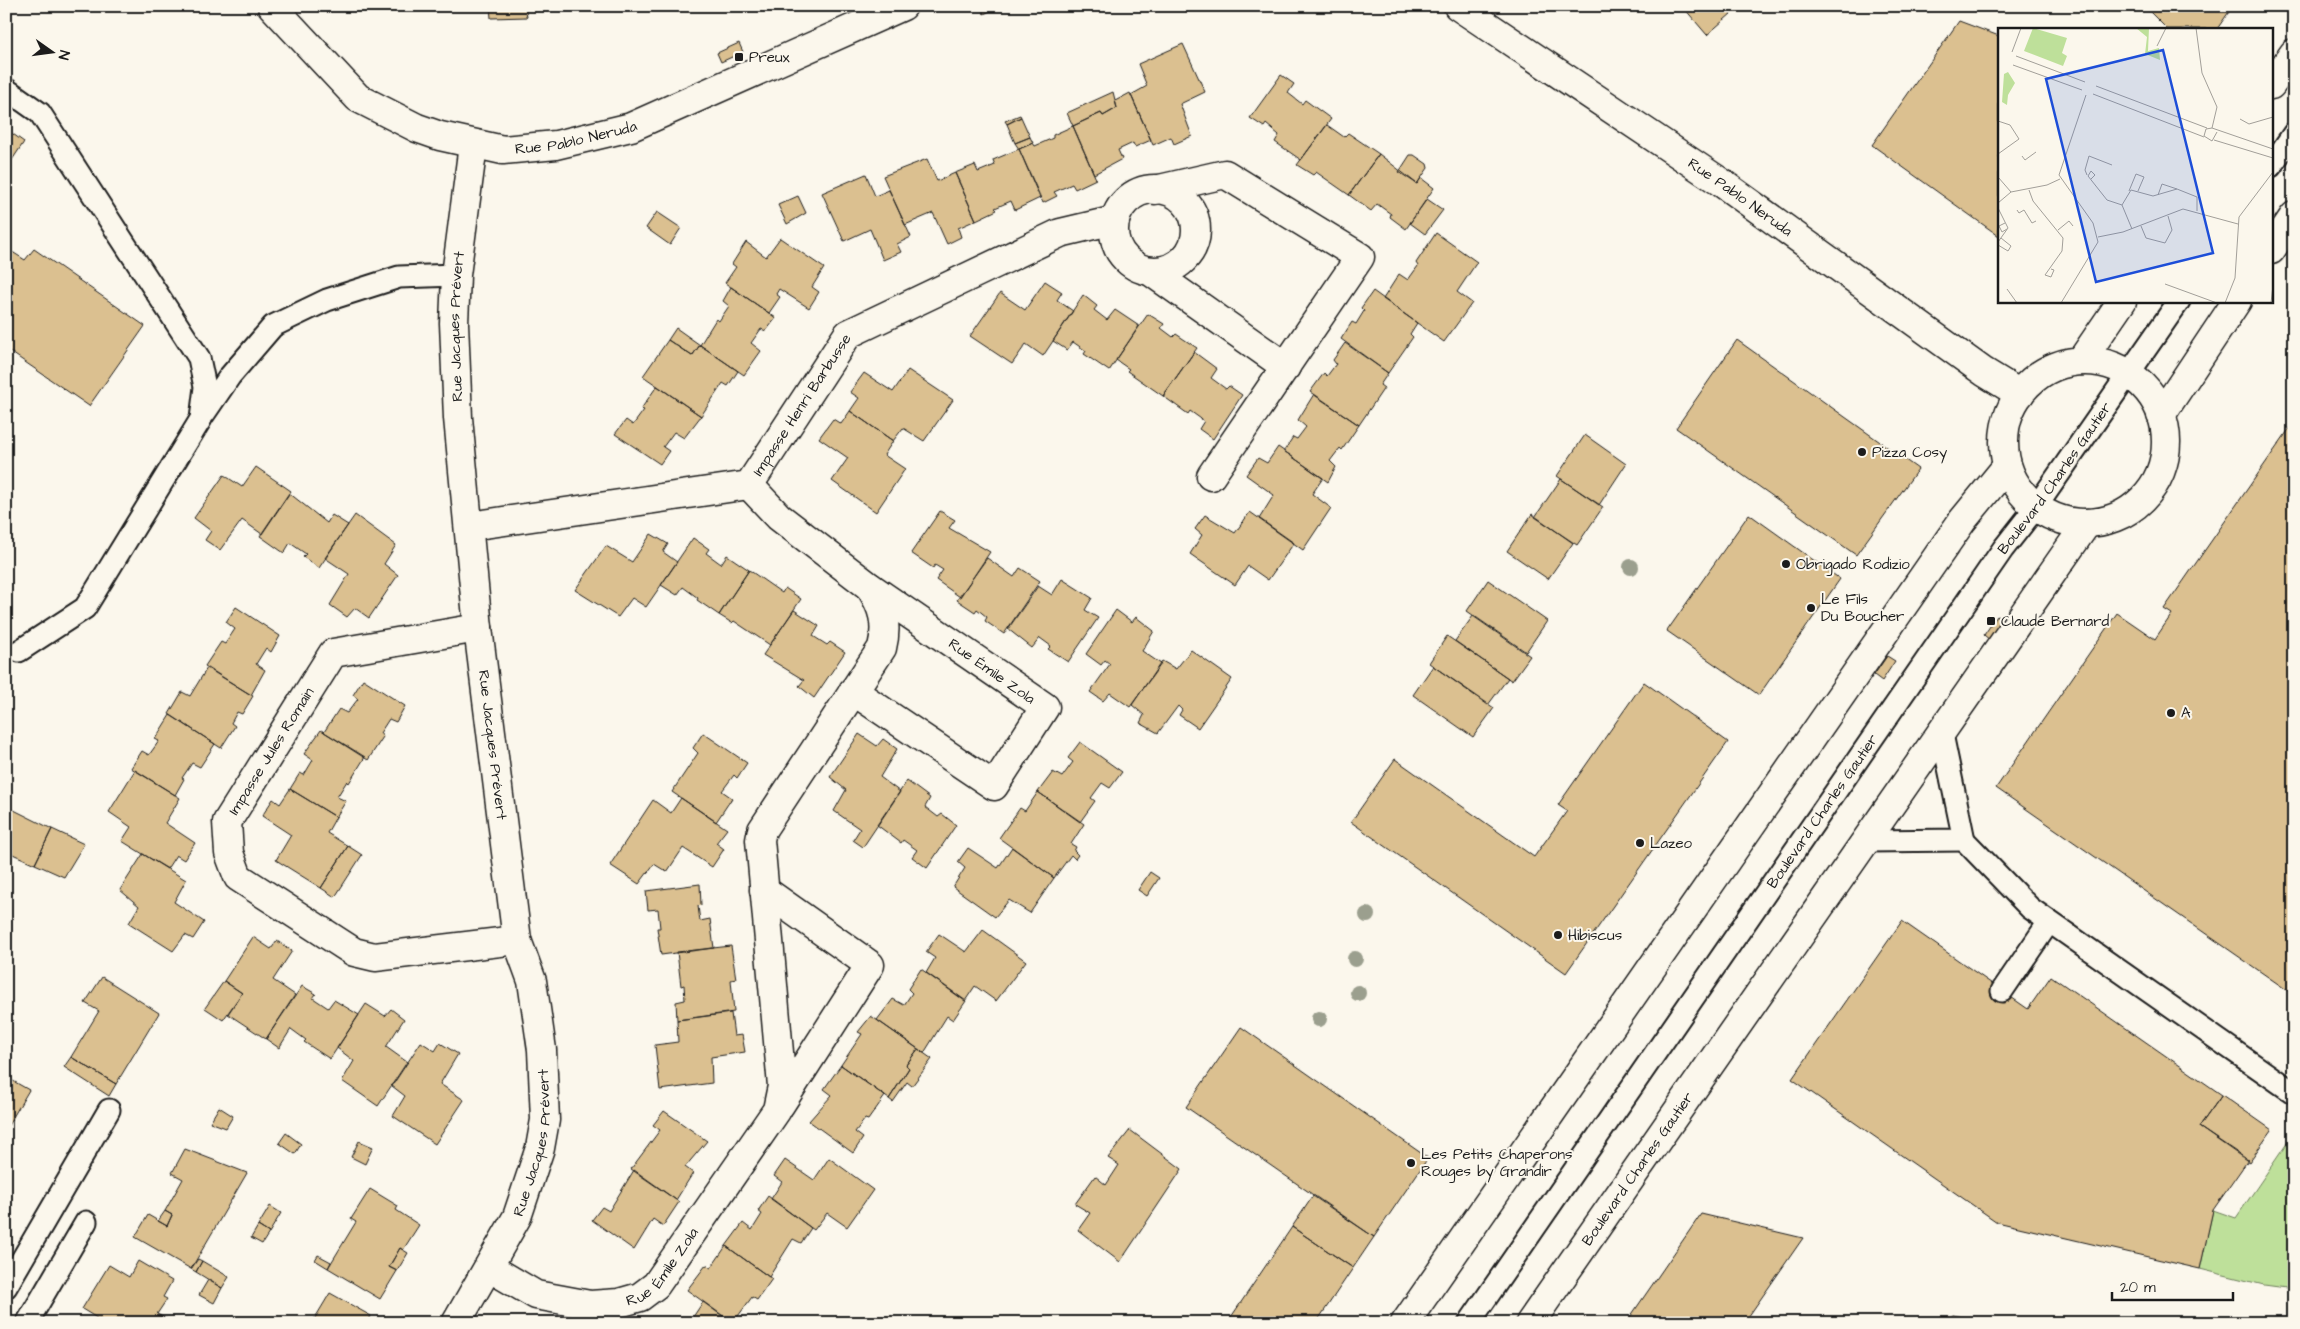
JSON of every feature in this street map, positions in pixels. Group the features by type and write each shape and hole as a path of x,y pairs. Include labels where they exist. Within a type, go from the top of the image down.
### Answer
{"street":[{"name":"Rue Pablo Neruda","path":"272,6 358,98 416,128 473,145 503,150 556,145 631,127 903,6"},
{"name":"Rue Pablo Neruda","path":"1458,6 1722,183 1984,372 2020,394"},
{"path":"2272,84 2294,53"},
{"name":"Rue Jacques Prévert","path":"456,1323 490,1268 517,1217 540,1148 545,1120 542,1050 532,981 517,940 478,628 470,526 458,418 454,324 456,275 473,145"},
{"path":"1211,476 1286,367 1360,257 1225,174 1140,192 1130,198 1121,207 1115,220 1115,239 1120,253 1134,266 1150,271 1286,367"},
{"path":"1150,271 1166,270 1179,263 1190,250 1196,233 1193,216 1185,203 1171,193 1155,190"},
{"path":"2272,249 2294,216"},
{"name":"Impasse Henri Barbusse","path":"470,526 749,485 848,334 1060,233 1115,220"},
{"path":"2080,361 2121,302"},
{"path":"2161,415 2236,302"},
{"path":"2080,361 2105,364 2129,374 2142,385 2153,399 2161,415 2166,440 2162,465 2151,488 2134,506 2112,519 2087,523 2069,522 2051,516 2036,507 2018,488 2007,466 2004,441 2008,416 2020,394 2036,377 2050,370 2080,361"},
{"path":"1406,1323 1962,521 2007,466"},
{"name":"Rue Émile Zola","path":"749,485 780,517 870,587 1045,707 994,786 853,692"},
{"name":"Boulevard Charles Gautier","path":"1530,1323 1942,734 2087,523"},
{"name":"Rue Émile Zola","path":"777,1110 782,1086 760,840 762,830 882,648 886,633 885,620 878,598 870,587"},
{"name":"Impasse Jules Romain","path":"478,628 333,653 227,822 227,838 238,877 354,952 376,956 517,940"},
{"name":"Rue Émile Zola","path":"490,1268 536,1295 590,1305 619,1303 640,1297 656,1285 777,1110 870,965 764,890"}],"lane":[{"path":"6,89 40,113 199,358 205,387 200,419"},
{"path":"2272,165 2294,133"},
{"path":"20,651 85,608 200,419 230,376 273,326 327,300 400,277 456,275"},
{"name":"Boulevard Charles Gautier","path":"1469,1323 1992,565 2036,507 2178,302"},
{"path":"1942,734 1964,840 2030,908 2294,1093"},
{"path":"1867,841 1964,840"},
{"path":"2002,991 2049,922"},
{"path":"6,1287 109,1110"},
{"path":"27,1323 86,1222"}],"green space":[{"path":"2294,1133 2294,1289 2264,1285 2200,1269 2213,1210 2236,1218"}],"building":[{"path":"490,6 525,6 527,17 491,18"},
{"path":"981,6 1000,6 984,14"},
{"path":"1686,6 1740,6 1707,35 1684,8"},
{"path":"2144,6 2233,6 2218,28 2166,28"},
{"path":"1959,21 1998,36 1998,235 1872,145"},
{"path":"739,43 743,52 721,62 717,53"},
{"path":"1183,44 1205,92 1180,104 1192,136 1174,144 1171,137 1153,145 1131,95 1147,86 1138,64"},
{"path":"1281,75 1294,84 1288,93 1302,104 1305,100 1331,119 1301,160 1275,142 1279,135 1266,124 1264,127 1250,118"},
{"path":"1113,92 1117,108 1103,116 1101,113 1073,126 1067,113"},
{"path":"1130,93 1151,140 1135,147 1133,143 1118,150 1122,159 1094,174 1073,126 1101,113 1103,116 1117,108 1115,101"},
{"path":"1020,115 1021,117 1007,124 1005,121"},
{"path":"1021,117 1030,137 1015,143 1007,124"},
{"path":"1327,125 1344,137 1348,133 1379,154 1349,195 1316,172 1313,175 1297,165"},
{"path":"1073,126 1096,179 1075,189 1072,184 1054,192 1057,196 1043,203 1019,149 1033,143 1035,146"},
{"path":"6,129 24,142 6,169"},
{"path":"1030,137 1033,143 1019,149 1015,143"},
{"path":"1019,149 1040,198 1015,210 1011,201 976,220 955,173 975,165 978,172 995,165 993,160"},
{"path":"1379,154 1417,184 1421,178 1434,188 1406,229 1390,217 1391,214 1377,204 1371,211 1349,195"},
{"path":"1410,155 1414,155 1427,164 1428,168 1417,184 1399,172"},
{"path":"927,159 937,181 955,173 976,220 958,228 961,237 947,244 933,213 905,225 883,176"},
{"path":"866,174 875,196 889,190 911,237 897,244 901,252 883,260 870,229 844,241 822,193"},
{"path":"798,196 806,213 787,224 778,205"},
{"path":"1427,199 1443,210 1425,234 1410,223"},
{"path":"657,212 681,228 670,245 646,228"},
{"path":"1436,233 1477,262 1457,292 1472,303 1444,342 1383,299 1399,274 1408,280 1418,266 1416,263"},
{"path":"780,238 824,268 812,287 819,292 809,308 779,289 776,294 780,297 769,313 725,283 736,267 732,264 746,242 766,257"},
{"path":"6,248 25,260 34,249 145,326 89,406 6,349"},
{"path":"1045,281 1062,292 1057,300 1073,311 1043,356 1026,344 1012,364 970,336 1000,293 1025,310"},
{"path":"731,287 776,318 766,331 761,329 751,343 761,351 744,375 700,345 716,319 719,321 729,306 723,301"},
{"path":"1373,291 1417,323 1410,334 1413,337 1388,373 1341,339 1352,322 1356,324 1364,311 1361,308"},
{"path":"1083,295 1097,306 1094,310 1107,320 1115,310 1139,326 1109,371 1084,354 1086,351 1073,342 1067,350 1053,341"},
{"path":"1148,314 1164,324 1161,328 1173,337 1176,334 1197,348 1163,396 1127,371 1129,369 1116,360"},
{"path":"676,328 700,345 692,356 668,340"},
{"path":"668,340 692,356 700,345 738,371 728,386 723,383 701,416 643,376"},
{"path":"1737,340 1918,469 1856,555 1676,428"},
{"path":"1345,343 1388,373 1380,385 1384,388 1359,425 1310,392 1324,373 1327,376 1336,364 1333,360"},
{"path":"1194,352 1217,369 1211,378 1226,389 1229,386 1242,395 1213,439 1199,429 1204,421 1190,411 1188,414 1163,396"},
{"path":"908,370 953,400 924,441 903,428 893,441 850,411 859,398 850,392 864,373 893,392"},
{"path":"657,386 701,416 684,438 674,432 663,447 669,451 660,464 615,434 626,420 633,425 644,410 641,409"},
{"path":"1314,394 1359,425 1342,450 1340,448 1330,461 1336,467 1328,482 1284,451 1293,437 1297,439 1306,427 1298,420"},
{"path":"850,411 893,441 884,455 905,469 876,512 832,481 848,458 819,438 833,419 841,424"},
{"name":"A","path":"2294,422 2294,995 1996,788 2117,613 2155,639 2172,614 2164,609"},
{"path":"1585,435 1626,464 1599,505 1557,476"},
{"path":"1278,447 1323,478 1312,494 1331,508 1303,550 1259,519 1274,495 1246,475 1258,458 1267,463"},
{"path":"256,467 291,491 262,534 242,520 220,550 205,540 211,531 194,518 224,475 242,487"},
{"path":"1561,479 1603,507 1577,545 1535,517"},
{"path":"289,493 327,523 332,515 348,525 319,568 303,557 306,554 290,543 284,553 260,536"},
{"path":"940,511 955,520 949,528 990,552 960,597 936,580 943,570 935,565 933,568 911,553"},
{"path":"1250,512 1294,543 1268,580 1248,566 1235,585 1190,554 1202,535 1195,529 1205,515 1235,533"},
{"path":"1532,514 1573,543 1548,579 1507,551"},
{"path":"1749,514 1840,579 1759,695 1667,631"},
{"path":"355,515 396,545 384,564 398,575 369,618 355,608 347,617 330,605 349,574 325,558"},
{"path":"651,534 668,544 663,552 677,562 646,607 632,598 618,617 575,590 606,546 632,562"},
{"path":"693,538 709,549 706,553 721,564 727,555 749,570 719,615 697,600 698,598 683,587 677,595 661,585"},
{"path":"987,558 1014,577 1020,568 1040,581 1004,634 985,621 987,617 977,609 975,612 957,600"},
{"path":"749,570 782,593 785,588 801,599 770,645 734,621 732,623 719,615"},
{"path":"1062,579 1092,598 1085,610 1098,618 1068,662 1048,649 1051,646 1040,638 1032,648 1008,629 1038,586 1052,595"},
{"path":"1488,580 1547,621 1526,652 1467,611"},
{"path":"236,607 280,636 271,652 266,648 256,664 265,670 251,695 205,666 221,642 225,644 235,629 226,622"},
{"path":"794,610 819,626 813,636 827,645 830,642 845,652 814,698 799,686 804,680 763,655"},
{"path":"1116,610 1132,622 1136,617 1154,631 1142,651 1161,664 1130,707 1110,693 1103,701 1090,692 1110,664 1105,660 1101,665 1086,654"},
{"path":"1473,616 1530,656 1512,681 1455,641"},
{"path":"1997,616 2005,621 1991,641 1984,635"},
{"path":"1447,636 1508,678 1488,705 1429,663"},
{"path":"1191,650 1232,679 1198,728 1179,715 1182,710 1178,706 1158,733 1140,723 1144,715 1132,705 1162,661 1176,669"},
{"path":"1887,656 1895,661 1882,681 1874,675"},
{"path":"1433,666 1494,708 1473,737 1413,695"},
{"path":"207,668 253,696 242,714 237,712 231,723 235,726 221,748 169,714 182,692 190,696"},
{"path":"363,679 405,706 396,722 389,719 380,733 383,737 368,760 324,732 339,709 347,713 358,699 353,695"},
{"path":"1644,682 1728,742 1566,973 1351,822 1395,759 1534,857 1567,811 1558,805"},
{"path":"170,715 215,744 200,767 192,763 182,778 184,779 175,795 131,768 142,751 149,755 159,741 155,739"},
{"path":"321,730 365,757 349,783 347,781 337,797 346,801 336,817 290,789 300,773 304,775 313,760 304,754"},
{"path":"703,733 747,763 737,778 734,775 722,791 732,798 716,822 672,792 698,753 693,748"},
{"path":"859,734 877,746 883,739 897,749 880,777 900,792 863,847 853,840 860,829 834,811 846,790 830,777"},
{"path":"1080,742 1122,772 1110,788 1102,783 1091,798 1095,801 1080,822 1038,792 1053,772 1062,777 1073,762 1068,758"},
{"path":"135,770 180,798 165,823 195,843 184,860 176,855 167,869 122,841 131,827 109,812"},
{"path":"907,781 930,798 925,807 938,817 942,814 956,825 927,868 912,857 917,850 903,840 901,843 877,825"},
{"path":"290,789 336,817 327,833 348,846 321,888 276,860 291,835 262,816 273,799 280,804"},
{"path":"1038,792 1084,824 1071,844 1076,847 1074,851 1078,855 1075,859 1071,855 1054,878 999,838 1020,808 1025,811"},
{"path":"681,798 727,829 716,843 724,849 712,867 683,848 667,872 654,864 639,884 610,865 653,800 671,813"},
{"path":"6,806 52,829 35,864 6,851"},
{"path":"52,829 84,844 64,877 35,864"},
{"path":"348,846 362,855 335,897 321,888"},
{"path":"1012,847 1054,878 1030,913 1009,900 995,917 953,887 965,868 958,862 968,848 998,868"},
{"path":"143,854 186,880 174,902 204,922 193,939 185,935 173,951 129,923 139,906 120,890"},
{"path":"1150,872 1159,878 1147,896 1138,890"},
{"path":"700,884 701,905 698,906 700,921 710,919 714,948 661,955 657,928 660,928 658,909 648,910 646,891"},
{"path":"1902,921 2028,1009 2051,976 2222,1095 2199,1127 2248,1160 2213,1210 2200,1269 1997,1222 1792,1079"},
{"path":"983,930 1026,961 996,1001 975,986 965,1001 926,973 935,958 926,952 939,934 966,952"},
{"path":"253,937 271,949 277,941 292,951 273,980 295,995 266,1039 228,1014 242,993 224,981"},
{"path":"731,946 736,979 731,980 734,1012 677,1020 676,1002 685,1000 684,985 681,986 677,952"},
{"path":"921,969 966,1001 953,1020 947,1016 924,1053 877,1020 893,999 904,1005 912,993 908,989"},
{"path":"102,977 159,1013 116,1084 71,1057 99,1011 85,1003"},
{"path":"224,981 242,993 223,1020 205,1008"},
{"path":"302,986 316,994 313,998 328,1008 334,1000 359,1015 330,1059 304,1042 306,1040 291,1029 279,1048 266,1039"},
{"path":"366,1004 385,1016 391,1009 404,1019 386,1047 407,1062 378,1106 342,1081 354,1061 337,1048"},
{"path":"731,1013 734,1036 742,1035 745,1052 711,1057 712,1083 660,1090 655,1045 678,1042 677,1020"},
{"path":"871,1016 918,1049 906,1065 909,1068 889,1099 841,1065 862,1034 858,1032"},
{"path":"1241,1027 1428,1158 1374,1237 1186,1107"},
{"path":"421,1042 435,1051 440,1043 458,1054 440,1084 464,1100 435,1144 393,1116 405,1096 392,1086"},
{"path":"918,1049 932,1059 912,1086 907,1082 893,1102 889,1099 909,1068 906,1065"},
{"path":"71,1057 116,1084 109,1096 64,1067"},
{"path":"841,1065 885,1096 868,1120 865,1119 855,1132 863,1138 853,1153 809,1121 832,1095 824,1089"},
{"path":"6,1077 29,1090 6,1129"},
{"path":"2222,1095 2272,1130 2249,1162 2199,1127"},
{"path":"219,1107 233,1116 226,1128 210,1122"},
{"path":"664,1111 707,1141 685,1167 693,1173 676,1200 631,1169 660,1130 653,1125"},
{"path":"1130,1130 1182,1169 1120,1262 1078,1230 1090,1213 1075,1204 1095,1176 1106,1185 1119,1165 1108,1158"},
{"path":"286,1133 301,1144 295,1154 279,1143"},
{"path":"359,1141 373,1147 365,1164 351,1157"},
{"path":"185,1149 247,1173 191,1269 135,1237 148,1215 167,1226 172,1215 165,1211 183,1179 172,1173"},
{"path":"829,1158 873,1190 847,1227 827,1213 814,1230 771,1199 782,1182 774,1176 785,1160 814,1180"},
{"path":"634,1170 679,1202 663,1226 653,1219 634,1250 592,1220 602,1207 609,1211"},
{"path":"370,1189 398,1206 396,1210 419,1225 403,1250 400,1248 389,1267 397,1271 380,1299 328,1268 356,1222 351,1219"},
{"path":"768,1196 811,1228 801,1243 793,1239 769,1277 726,1246 743,1223 752,1230 762,1214 758,1211"},
{"path":"1313,1196 1374,1237 1353,1268 1292,1227"},
{"path":"270,1206 281,1213 269,1233 258,1226"},
{"path":"165,1211 172,1215 167,1226 158,1221"},
{"path":"1701,1214 1803,1238 1744,1323 1626,1323"},
{"path":"258,1226 269,1233 262,1244 251,1238"},
{"path":"1292,1227 1353,1268 1316,1323 1227,1323"},
{"path":"726,1246 772,1279 757,1300 752,1297 733,1323 687,1290 706,1265 711,1268"},
{"path":"400,1248 408,1253 397,1271 389,1267"},
{"path":"318,1255 331,1262 328,1268 315,1260"},
{"path":"198,1259 202,1261 196,1272 191,1269"},
{"path":"138,1261 172,1281 163,1297 167,1299 157,1314 170,1321 169,1323 105,1323 82,1309 109,1265 129,1277"},
{"path":"202,1261 229,1277 222,1288 196,1272"},
{"path":"208,1280 222,1288 214,1303 199,1295"},
{"path":"330,1293 371,1316 367,1323 312,1323"},
{"path":"703,1302 732,1323 689,1323"},
{"path":"1953,1315 1993,1323 1942,1323"}],"place":[{"name":"Preux","path":"739,57"},
{"name":"Pizza Cosy","path":"1862,452"},
{"name":"Obrigado Rodizio","path":"1786,564"},
{"name":"Le Fils Du Boucher","path":"1811,608"},
{"name":"Claude Bernard","path":"1991,621"},
{"name":"A","path":"2171,713"},
{"name":"Lazeo","path":"1640,843"},
{"name":"Hibiscus","path":"1558,935"},
{"name":"Les Petits Chaperons Rouges by Grandir","path":"1411,1163"}]}
